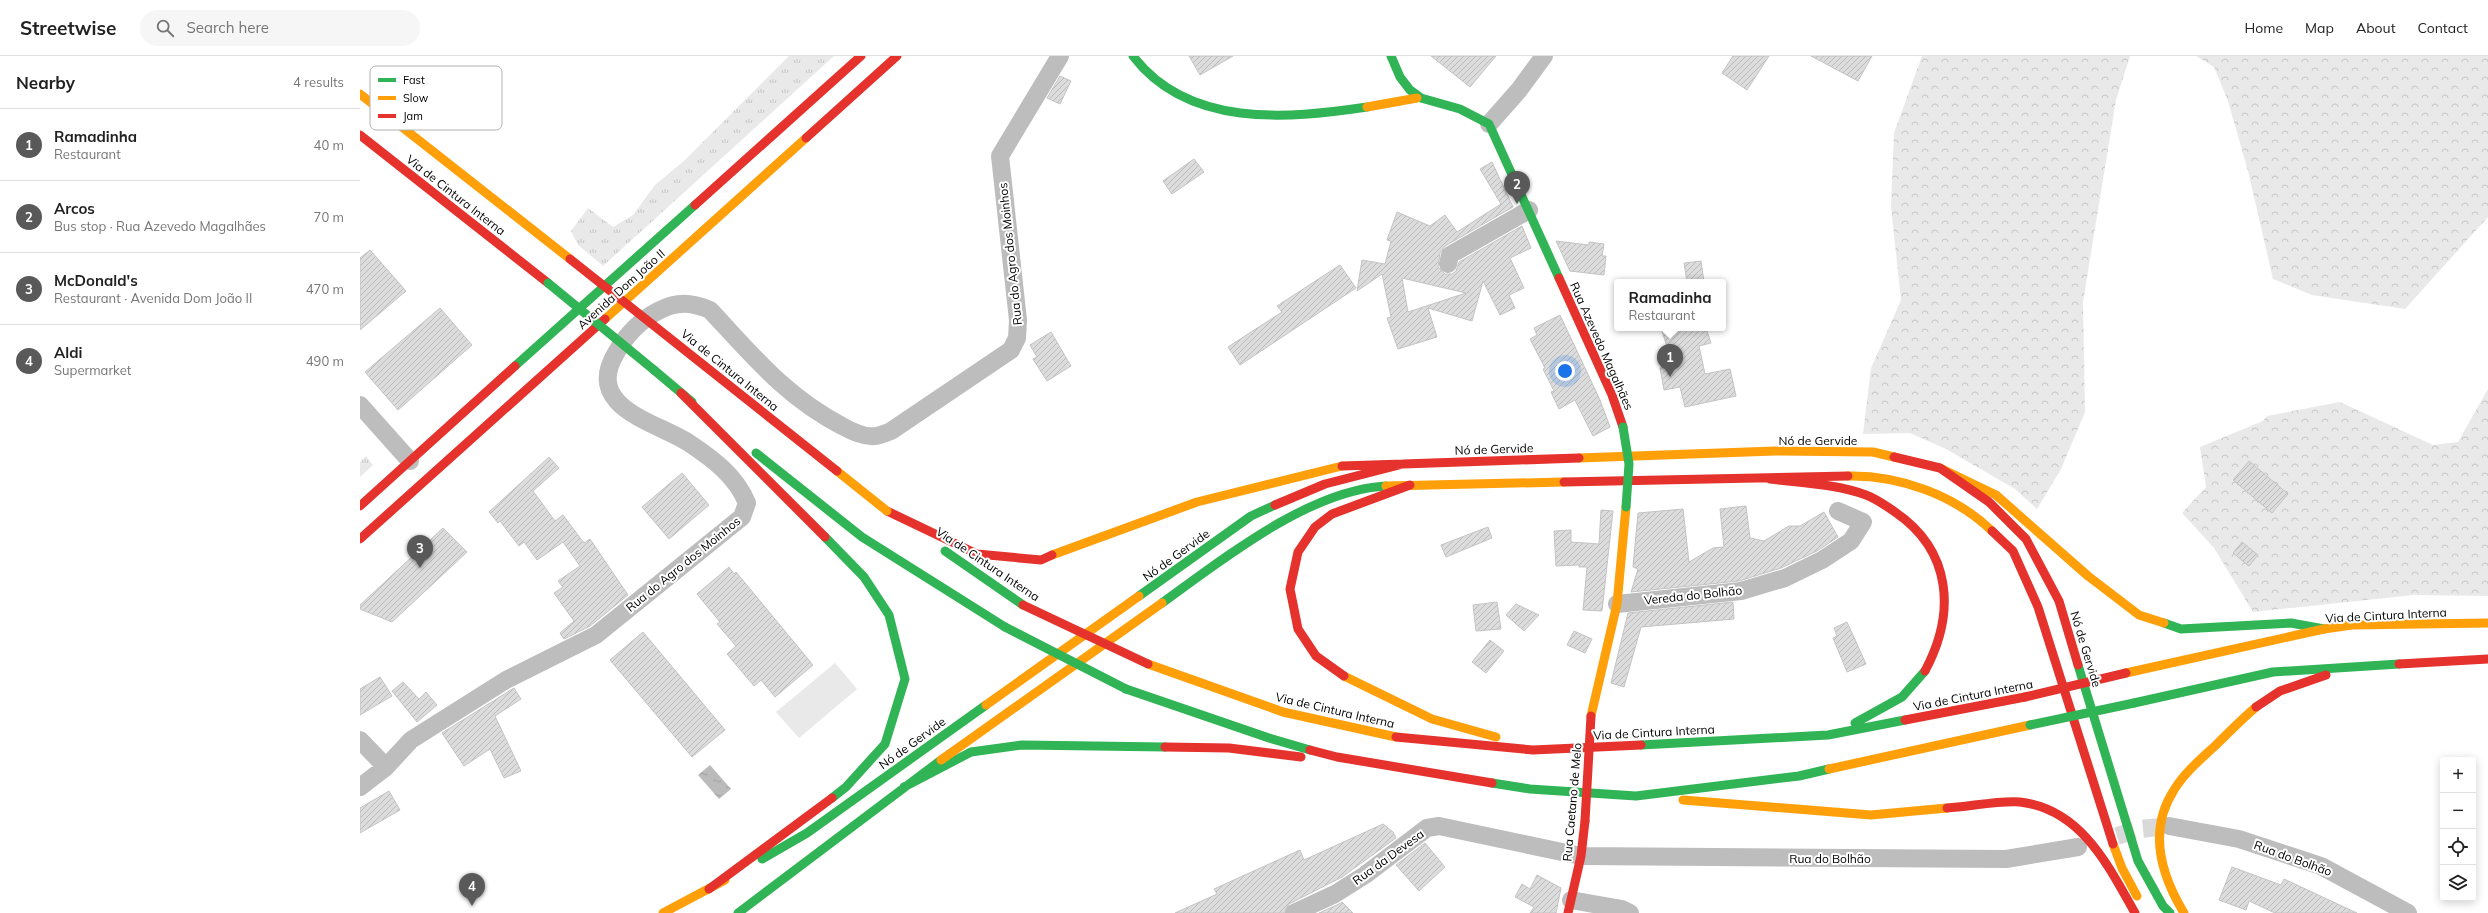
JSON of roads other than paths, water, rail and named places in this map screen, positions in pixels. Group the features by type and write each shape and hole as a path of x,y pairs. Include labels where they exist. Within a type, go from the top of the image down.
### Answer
{"main road":[{"name":"Avenida Dom João II","path":"360,506 861,56"},
{"name":"Avenida Dom João II","path":"360,539 898,56"},
{"path":"1133,56 1141,68 1182,98 1224,112 1279,115 1385,105 1417,98"},
{"path":"1391,56 1396,73 1404,86 1417,98 1433,104 1469,112 1489,124"},
{"name":"Via de Cintura Interna","path":"360,94 370,102"},
{"name":"Rua Azevedo Magalhães","path":"1489,124 1618,409 1623,427 1629,464 1617,604 1592,716"},
{"name":"Via de Cintura Interna","path":"406,130 887,511 1023,605 1148,664 1282,712 1373,732 1533,750 1828,735 2024,697 2126,672 2324,629 2352,626 2488,623"},
{"name":"Via de Cintura Interna","path":"360,135 548,284 681,393 862,537 1005,628 1126,689 1269,738 1337,757 1530,789 1636,796 1799,776 2273,672 2351,666 2488,659"},
{"path":"681,393 864,577 889,615 905,679 885,744 846,787 709,889"},
{"name":"Nó de Gervide","path":"663,913 709,889 807,833 1250,516 1325,484 1403,464 1783,452 1873,452 1940,468 1990,502 2026,539 2059,601 2138,861 2164,906 2170,913"},
{"path":"887,511 977,554 1041,560 1078,544 1197,502 1349,464 1403,464"},
{"path":"1940,468 1996,495 2088,576 2139,615 2181,629 2291,623 2324,629"},
{"path":"738,913 904,787 1260,533 1331,499 1373,487 1410,485 1868,476 1931,491 1978,517 2013,552 2038,607 2122,868 2145,913"},
{"path":"1770,479 1866,496 1908,521 1933,548 1945,582 1943,624 1929,664 1907,693 1867,718 1828,735"},
{"path":"1410,485 1332,514 1315,527 1298,552 1290,589 1298,629 1316,656 1346,678 1432,719 1484,732 1533,750"},
{"path":"2184,913 2166,883 2158,853 2160,824 2170,796 2194,766 2240,721 2275,694 2351,666"},
{"name":"Rua Caetano de Melo","path":"1570,907 1581,856 1585,821 1592,716"},
{"path":"904,787 971,752 1022,745 1229,748 1290,758 1337,757"},
{"path":"1636,796 1871,815 2019,802 2049,809 2073,823 2104,858 2135,913"}],"street":[{"name":"Rua do Agro dos Moinhos","path":"360,787 386,767 411,740 506,680 596,635 742,517 747,503 740,487 721,466 688,442 634,417 614,399 607,381 610,363 624,339 635,327 658,311 679,303 695,304 710,310 784,388 814,411 834,422 855,433 875,437 890,431 1011,350 1017,338 1018,320 1000,156 1060,56"},
{"path":"1489,124 1544,56"},
{"path":"1448,264 1450,255 1529,210"},
{"path":"360,405 410,461"},
{"name":"Vereda do Bolhão","path":"1617,604 1741,591 1785,578 1822,560 1851,541 1863,522 1838,511"},
{"path":"360,740 386,767"},
{"name":"Rua da Devesa","path":"1294,913 1335,894 1365,875 1427,828 1439,826 1581,856"},
{"name":"Rua do Bolhão","path":"2169,826 2239,839 2321,866 2408,913"},
{"name":"Rua do Bolhão","path":"1581,856 2006,859 2078,847"},
{"path":"1570,907 1622,909 1630,913"}],"water":[{"path":"710,765 731,789 719,799 698,775"}],"tunnel":[{"path":"2117,836 2140,829 2169,826"}],"place":[{"name":"Arcos","path":"1517,204"},
{"name":"Ramadinha","path":"1670,377"},
{"name":"McDonald's","path":"420,568"},
{"name":"Aldi","path":"472,906"}]}
